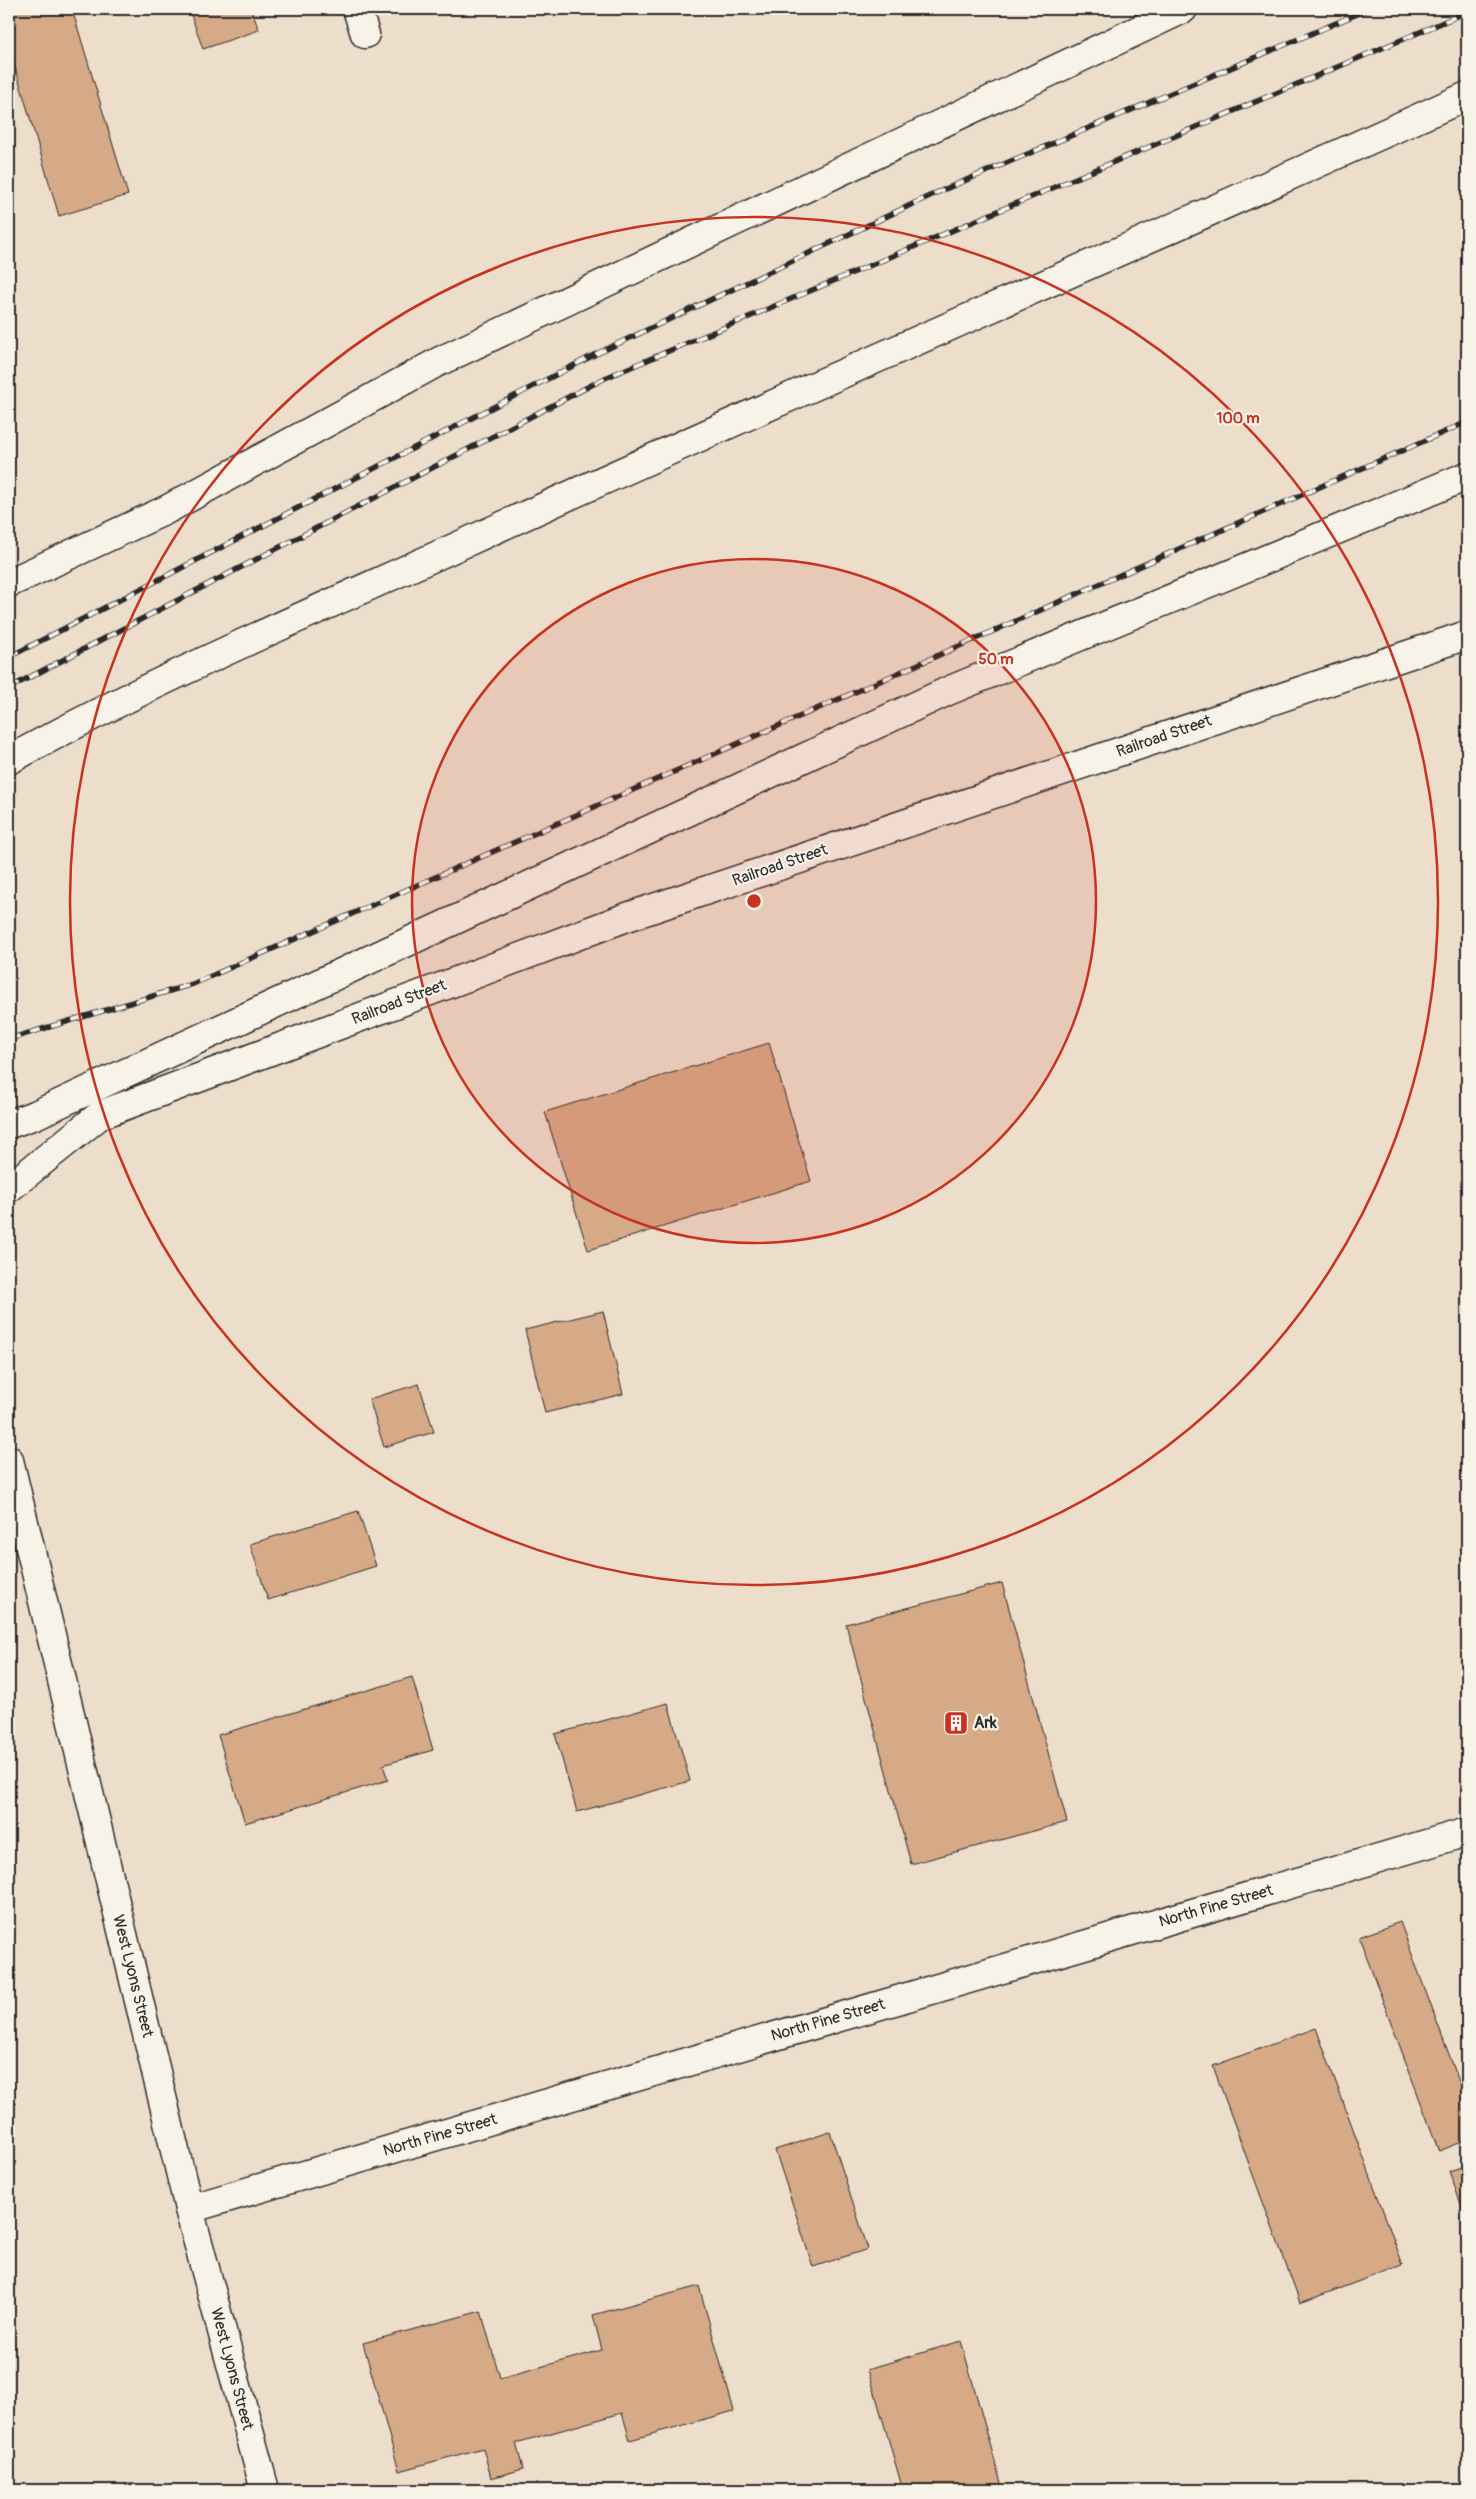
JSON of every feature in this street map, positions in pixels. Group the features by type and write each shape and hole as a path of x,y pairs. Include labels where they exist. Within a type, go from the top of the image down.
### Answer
{"street":[{"path":"9,584 166,510 438,362 1182,9"},
{"path":"9,760 155,684 712,429 1257,191 1467,96"},
{"path":"9,1124 35,1115 948,691 1467,476"},
{"name":"Railroad Street","path":"9,1188 100,1115 626,917 1467,634"},
{"name":"West Lyons Street","path":"9,1460 189,2209 265,2490"},
{"name":"North Pine Street","path":"189,2209 1467,1832"}],"shaded area":[{"path":"9,9 1467,9 1467,2490 9,2490"}],"building":[{"path":"9,9 72,9 128,195 59,216 9,47"},
{"path":"189,9 251,9 259,30 203,49"},
{"path":"769,1043 811,1181 588,1250 545,1112"},
{"path":"603,1311 623,1394 545,1413 525,1330"},
{"path":"419,1384 434,1432 384,1447 369,1399"},
{"path":"358,1511 376,1566 268,1600 250,1544"},
{"name":"Ark","path":"1002,1583 1067,1822 911,1864 846,1624"},
{"path":"412,1677 433,1750 383,1765 388,1780 245,1823 218,1735"},
{"path":"668,1703 690,1781 577,1812 555,1734"},
{"path":"1400,1922 1467,2103 1467,2140 1439,2151 1359,1937"},
{"path":"1316,2028 1403,2265 1300,2303 1213,2066"},
{"path":"830,2132 868,2249 813,2267 775,2150"},
{"path":"1467,2165 1467,2221 1449,2171"},
{"path":"699,2286 734,2411 630,2440 622,2413 516,2443 523,2469 491,2478 483,2448 399,2471 363,2343 481,2311 500,2378 602,2350 593,2315"},
{"path":"961,2341 1003,2490 903,2490 868,2369"}],"railway":[{"path":"9,657 594,355 936,193 1369,9"},
{"path":"9,688 605,378 1467,12"},
{"path":"9,1039 193,984 1467,422"}],"place":[{"name":"Ark","path":"956,1723"}]}
